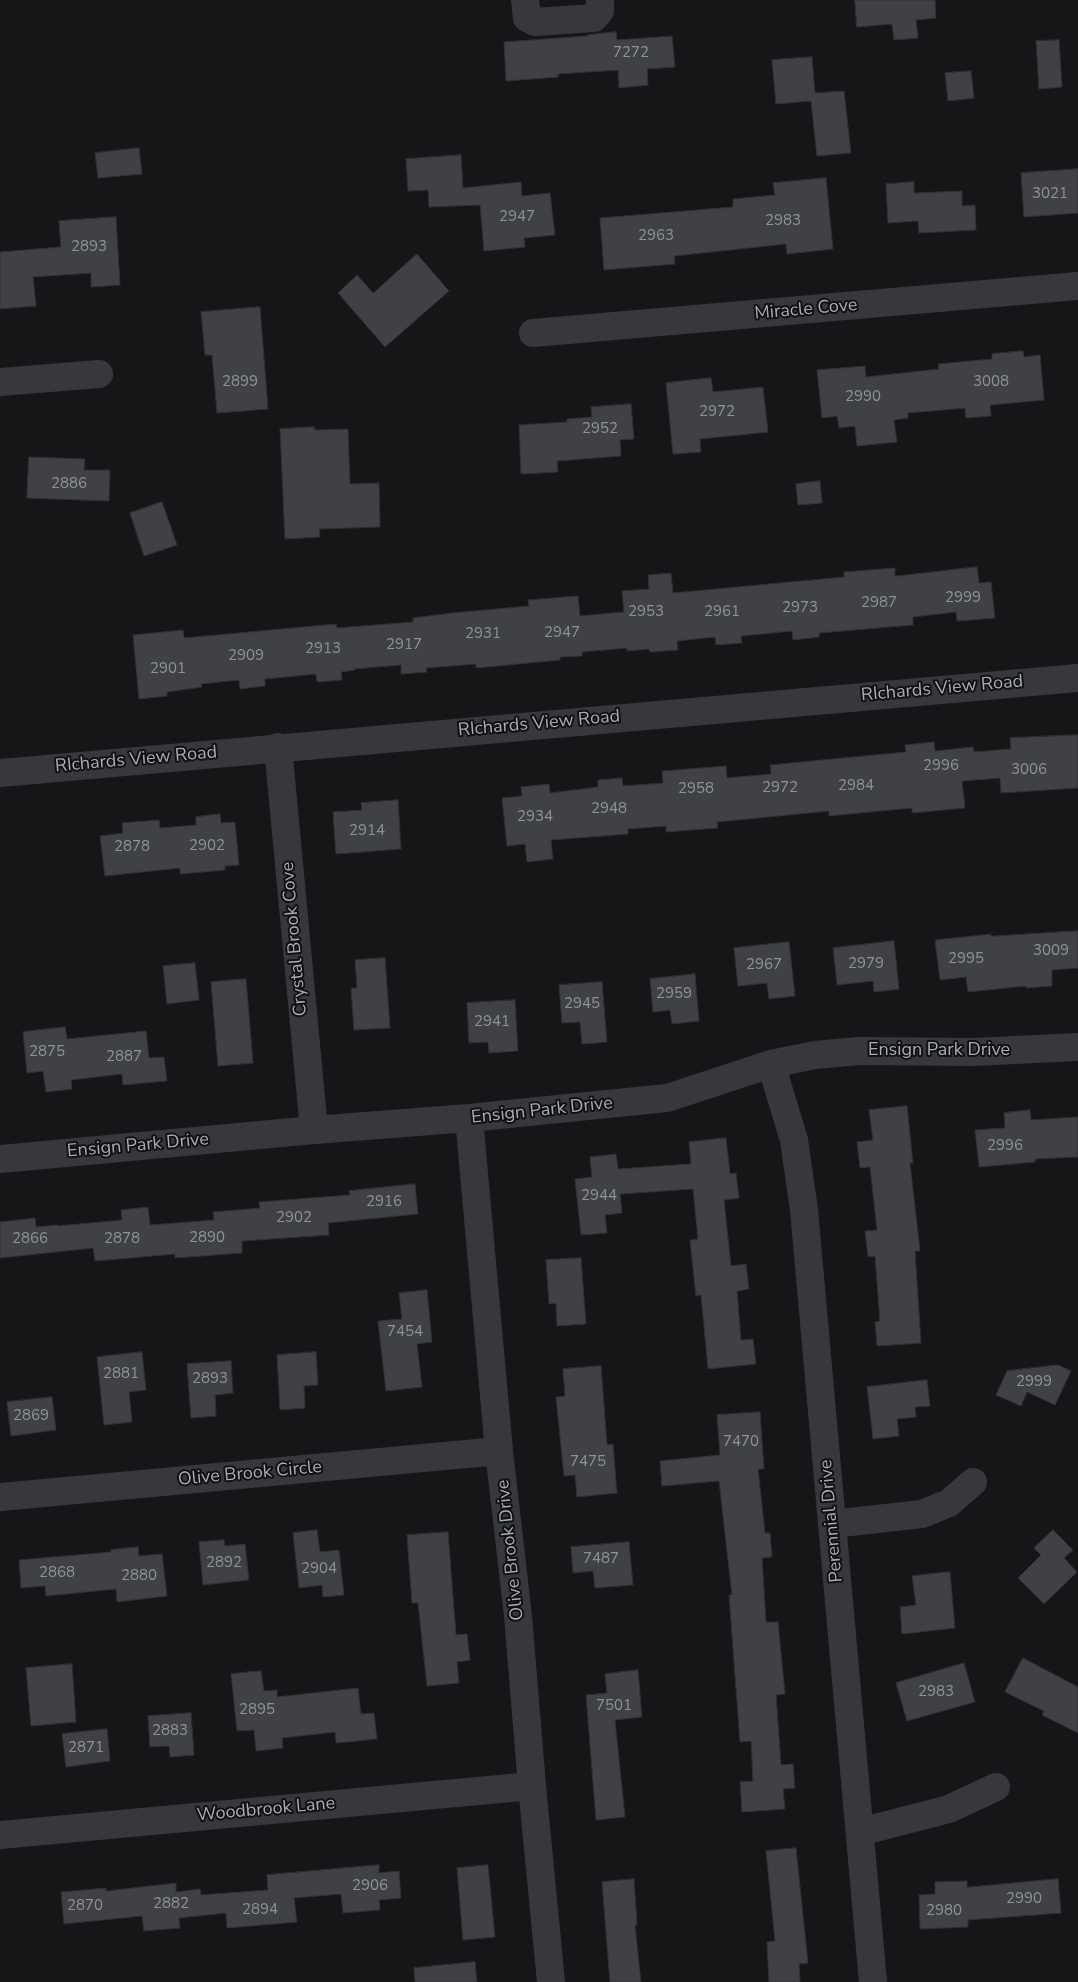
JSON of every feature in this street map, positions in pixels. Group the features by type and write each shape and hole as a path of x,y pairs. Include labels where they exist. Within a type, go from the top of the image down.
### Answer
{"street":[{"path":"525,0 527,18 535,22 594,18 600,11 600,0"},
{"name":"Miracle Cove","path":"533,333 1078,286"},
{"path":"0,382 99,374"},
{"name":"RIchards View Road","path":"0,773 1078,678"},
{"name":"Crystal Brook Cove","path":"278,747 314,1130"},
{"name":"Ensign Park Drive","path":"0,1159 314,1130 470,1118 667,1098 771,1064 815,1054 859,1051 973,1052 1078,1047"},
{"name":"Perennial Drive","path":"771,1064 794,1140 804,1210 873,1982"},
{"name":"Olive Brook Drive","path":"470,1118 499,1451 518,1616 551,1982"},
{"name":"Olive Brook Circle","path":"0,1497 499,1451"},
{"path":"832,1524 922,1514 949,1504 974,1482"},
{"name":"Woodbrook Lane","path":"0,1835 532,1786"},
{"path":"860,1832 950,1809 996,1787"}],"building":[{"path":"855,0 935,0 936,18 916,20 918,38 894,40 892,24 857,27"},
{"path":"616,32 617,40 672,36 675,67 647,69 648,85 619,88 618,70 558,74 558,77 506,81 504,42"},
{"path":"1059,40 1062,87 1039,89 1036,41"},
{"path":"812,57 815,93 844,91 851,153 817,156 811,101 776,104 772,60"},
{"path":"971,71 974,98 948,101 945,73"},
{"path":"139,148 142,174 98,178 95,153"},
{"path":"461,155 463,188 521,182 522,196 550,193 555,235 524,238 525,247 484,251 480,205 429,207 428,190 408,191 406,159"},
{"path":"1078,169 1078,213 1024,217 1021,173"},
{"path":"826,178 833,249 787,254 786,244 674,256 675,264 604,270 600,218 733,207 733,199 775,195 773,183"},
{"path":"914,182 914,193 962,191 962,206 975,205 976,230 919,233 918,221 888,223 886,184"},
{"path":"116,217 120,285 91,287 91,273 33,277 36,306 0,309 0,252 61,247 59,221"},
{"path":"417,254 449,291 385,347 338,293 357,275 373,293"},
{"path":"260,307 268,409 217,413 212,355 205,355 201,312"},
{"path":"1023,351 1024,357 1040,355 1044,400 990,405 991,416 966,418 965,408 908,413 908,418 894,420 897,442 857,446 855,426 839,428 837,416 822,418 817,370 865,366 866,377 939,369 938,364 992,359 992,354"},
{"path":"711,378 713,392 763,387 768,432 700,439 701,452 673,454 666,383"},
{"path":"631,404 634,439 620,440 621,456 557,461 558,472 521,474 519,425 567,422 567,419 592,417 591,407"},
{"path":"314,427 315,430 348,429 350,484 379,483 380,527 319,529 320,537 285,539 280,429"},
{"path":"29,457 85,459 84,470 110,470 109,501 27,498"},
{"path":"820,481 822,503 798,505 796,484"},
{"path":"162,502 177,545 144,556 130,513"},
{"path":"977,567 979,583 991,582 995,618 957,621 956,612 913,617 913,625 819,633 819,637 793,640 792,631 741,636 742,643 716,645 715,637 677,641 678,650 650,652 649,649 627,651 627,648 582,652 582,656 560,657 560,660 476,668 476,664 426,668 427,672 401,674 401,665 354,669 341,672 342,680 317,682 316,674 265,679 265,686 240,689 239,680 201,684 202,687 167,692 167,696 139,699 133,635 183,630 184,638 336,624 337,628 413,622 413,618 529,606 528,600 578,596 580,616 624,612 622,591 649,589 648,575 671,573 673,593 844,577 844,572 895,568 895,576"},
{"path":"1078,735 1078,788 1001,793 1000,778 962,781 965,808 912,813 912,808 829,816 829,811 717,822 718,828 666,832 666,826 628,829 628,834 551,840 553,859 527,862 525,844 507,846 502,798 522,796 521,787 549,784 550,793 598,787 598,780 622,778 623,786 663,783 662,771 726,766 727,778 771,774 770,765 906,752 905,745 934,742 935,751 973,747 974,752 1011,749 1010,738"},
{"path":"398,800 401,849 336,854 333,812 362,810 361,803"},
{"path":"220,814 221,823 235,822 239,865 225,866 225,870 180,874 180,868 105,876 100,836 123,833 122,823 159,820 160,828 196,825 196,817"},
{"path":"1078,931 1078,968 1052,970 1052,986 1026,988 1026,986 968,992 966,977 940,980 935,940 991,934 991,936"},
{"path":"894,941 899,989 874,992 873,981 837,985 833,948"},
{"path":"789,942 795,996 769,999 767,983 738,986 734,948"},
{"path":"385,958 390,1028 354,1030 351,988 357,988 355,960"},
{"path":"195,963 199,1000 167,1004 163,966"},
{"path":"695,974 699,1021 672,1024 670,1010 653,1012 650,979"},
{"path":"246,979 253,1063 218,1066 211,982"},
{"path":"602,982 607,1042 582,1044 580,1022 562,1023 559,985"},
{"path":"515,1000 518,1051 489,1053 488,1042 469,1043 467,1003"},
{"path":"65,1027 67,1039 146,1031 149,1058 164,1057 167,1081 123,1085 122,1074 71,1080 72,1089 46,1092 43,1071 27,1073 23,1032"},
{"path":"907,1106 913,1163 910,1163 920,1251 915,1251 921,1343 877,1346 875,1322 880,1321 875,1256 868,1257 865,1231 877,1230 870,1167 860,1168 857,1142 873,1140 869,1110"},
{"path":"1030,1110 1031,1120 1078,1117 1078,1157 1035,1159 1035,1162 979,1167 975,1130 1005,1128 1004,1113"},
{"path":"726,1138 730,1174 736,1173 739,1198 724,1200 731,1266 746,1264 749,1289 737,1291 741,1340 753,1339 756,1364 708,1369 701,1295 696,1296 690,1240 698,1239 693,1189 620,1194 622,1213 605,1215 607,1233 581,1235 575,1179 592,1177 590,1157 616,1154 618,1169 691,1164 689,1142"},
{"path":"415,1184 418,1214 328,1223 329,1235 242,1241 242,1253 175,1258 175,1254 95,1261 93,1248 0,1258 0,1222 35,1218 36,1227 122,1220 121,1210 148,1207 150,1225 214,1220 213,1212 260,1208 259,1202 350,1195 349,1191"},
{"path":"581,1258 586,1324 557,1326 556,1303 549,1304 546,1260"},
{"path":"427,1290 432,1342 417,1344 422,1387 386,1391 378,1321 402,1319 399,1293"},
{"path":"142,1352 146,1390 129,1392 132,1422 104,1425 97,1357"},
{"path":"316,1352 318,1385 304,1386 305,1408 280,1410 277,1355"},
{"path":"231,1361 233,1393 215,1395 216,1416 191,1418 187,1364"},
{"path":"1058,1365 1071,1371 1055,1405 1027,1392 1021,1406 996,1395 1007,1371"},
{"path":"601,1366 607,1445 613,1444 617,1493 577,1497 575,1475 564,1476 556,1397 565,1396 563,1369"},
{"path":"927,1380 930,1406 915,1407 916,1417 897,1419 899,1436 873,1439 867,1387"},
{"path":"52,1397 56,1430 11,1436 7,1402"},
{"path":"760,1412 764,1469 758,1469 765,1533 770,1533 772,1557 762,1558 766,1622 778,1622 785,1694 776,1695 781,1765 793,1764 795,1788 783,1789 785,1809 742,1812 740,1782 753,1781 751,1741 740,1742 729,1595 732,1595 719,1481 662,1486 660,1461 720,1455 717,1415"},
{"path":"317,1530 320,1552 339,1550 344,1595 323,1597 322,1585 299,1588 293,1533"},
{"path":"1053,1530 1073,1550 1064,1558 1077,1572 1044,1604 1018,1578 1041,1555 1034,1548"},
{"path":"448,1532 456,1635 467,1634 470,1660 457,1662 459,1683 427,1686 418,1603 412,1603 407,1535"},
{"path":"224,1540 225,1546 245,1544 249,1580 203,1585 199,1542"},
{"path":"629,1542 633,1585 595,1588 593,1571 573,1573 571,1547"},
{"path":"138,1547 139,1556 162,1554 167,1596 117,1602 116,1589 46,1596 45,1586 21,1588 19,1560 111,1552 111,1550"},
{"path":"950,1572 955,1628 902,1634 900,1607 916,1605 912,1576"},
{"path":"1023,1658 1078,1687 1078,1733 1042,1715 1044,1711 1005,1692"},
{"path":"964,1663 975,1702 907,1721 896,1683"},
{"path":"72,1664 76,1722 31,1726 26,1668"},
{"path":"638,1670 642,1717 615,1720 625,1817 596,1820 586,1695 607,1693 605,1674"},
{"path":"261,1671 264,1691 277,1690 277,1697 358,1688 361,1714 374,1713 377,1739 336,1743 335,1732 282,1738 283,1748 256,1751 254,1730 237,1731 231,1674"},
{"path":"191,1713 194,1755 170,1757 169,1746 150,1747 148,1716"},
{"path":"107,1729 110,1761 66,1767 62,1734"},
{"path":"796,1848 808,1963 799,1964 800,1982 769,1982 767,1942 775,1941 766,1851"},
{"path":"379,1865 379,1873 399,1871 401,1898 379,1900 380,1910 343,1913 341,1894 294,1898 297,1922 227,1928 226,1913 179,1918 180,1928 144,1931 142,1916 64,1924 61,1892 106,1888 106,1891 176,1883 176,1892 200,1889 201,1895 268,1890 267,1875"},
{"path":"488,1865 495,1937 463,1940 457,1868"},
{"path":"634,1879 637,1925 635,1925 641,1982 610,1982 602,1882"},
{"path":"1058,1879 1061,1913 968,1920 968,1927 920,1929 919,1895 935,1894 935,1882 967,1881 967,1887"},
{"path":"475,1962 477,1982 415,1982 414,1968"}]}
